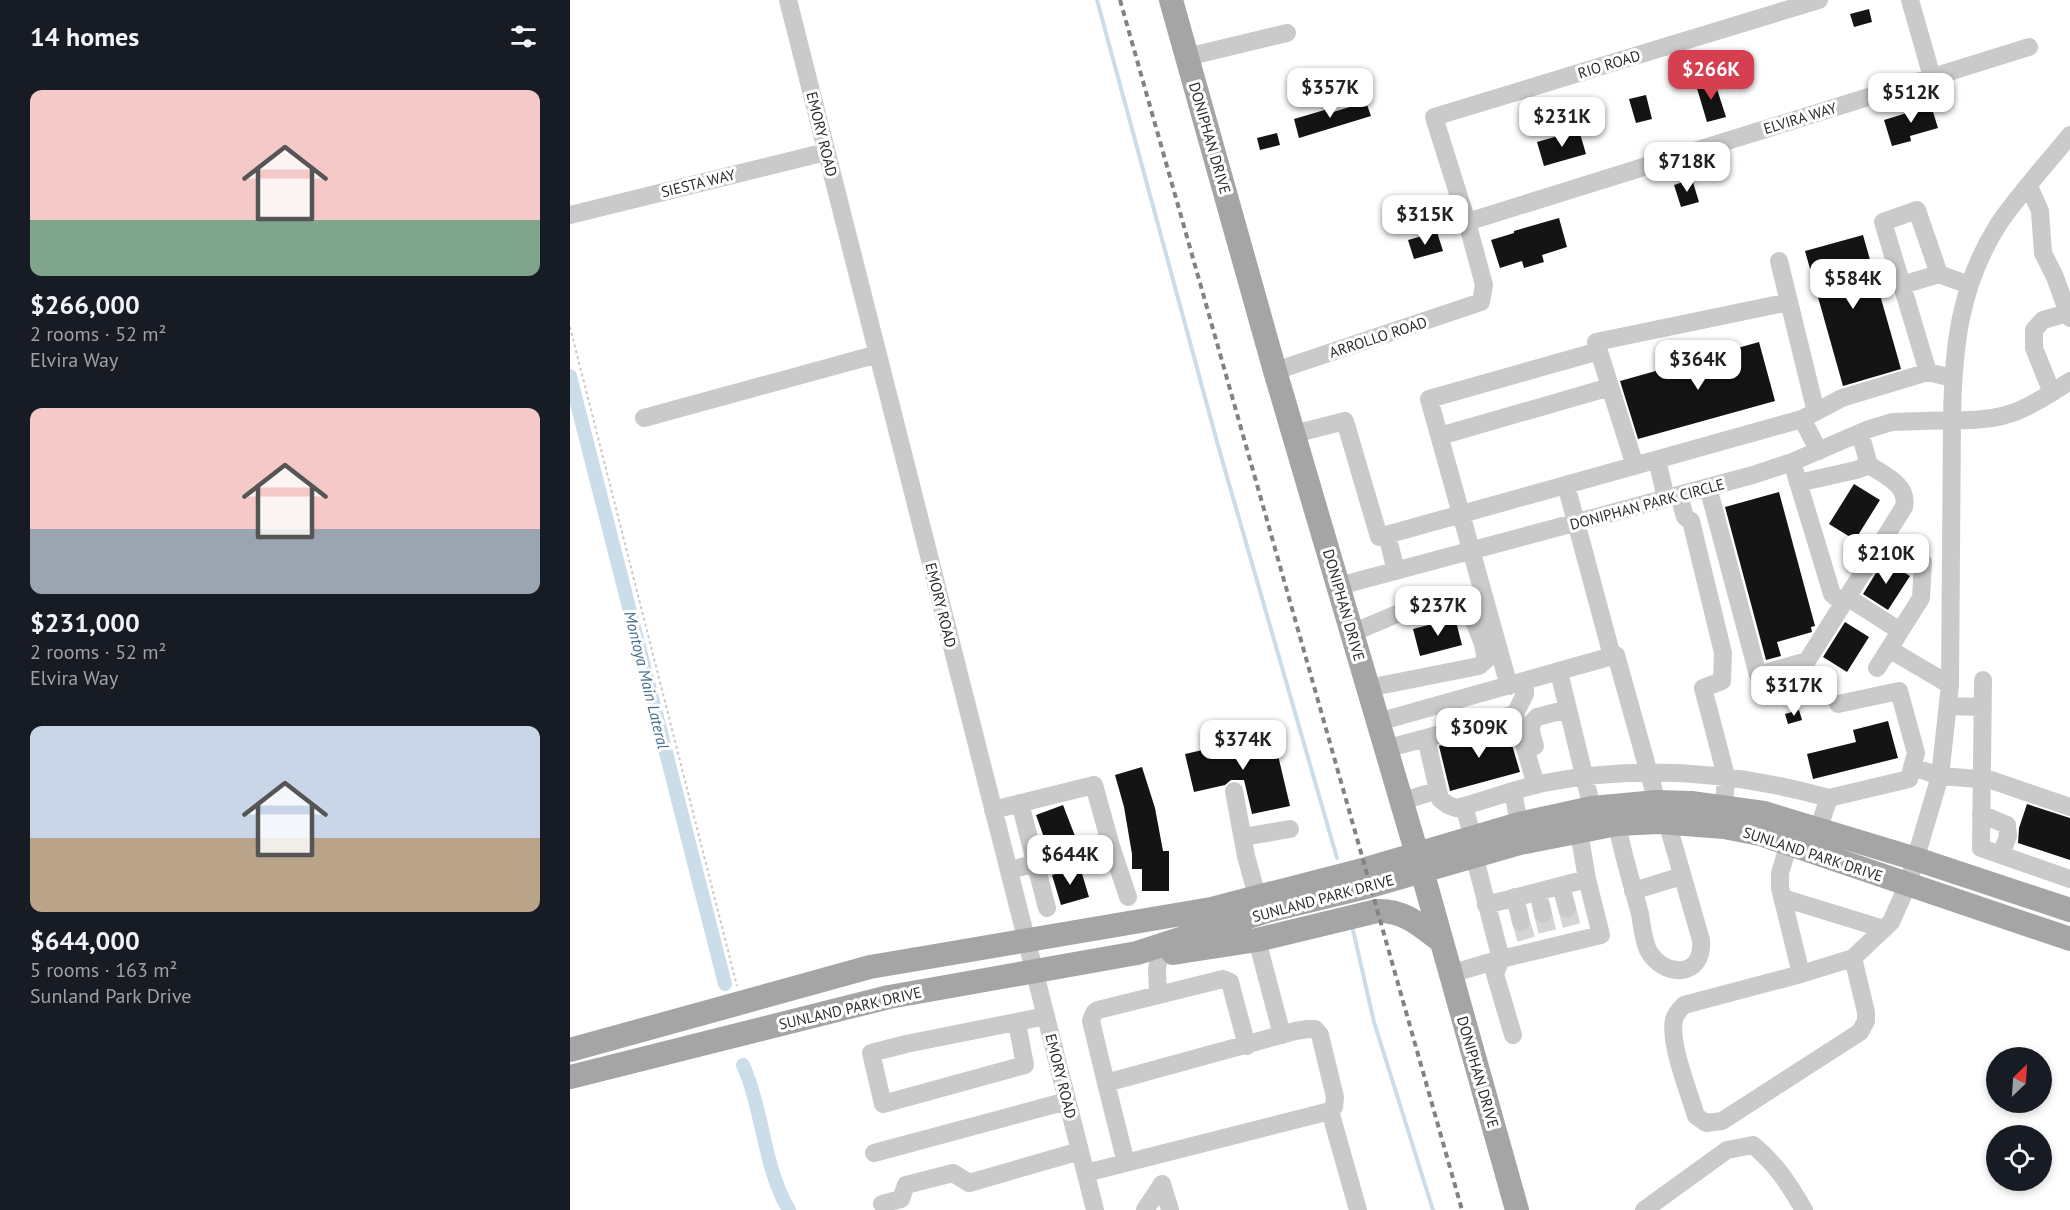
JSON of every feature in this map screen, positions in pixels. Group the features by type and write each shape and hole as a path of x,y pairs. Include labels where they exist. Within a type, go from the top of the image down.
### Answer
{"main road":[{"name":"DONIPHAN DRIVE","path":"1173,1 1275,371 1442,942 1516,1210"},
{"name":"SUNLAND PARK DRIVE","path":"570,1077 889,997 1153,951 1419,862 1474,847 1520,843 1617,824 1691,803 1764,813 1916,859 2070,910"},
{"name":"SUNLAND PARK DRIVE","path":"1474,847 1519,824 1592,808 1662,812 1760,834 1789,843 2070,939"},
{"name":"SUNLAND PARK DRIVE","path":"570,1050 870,967 1211,909 1366,869 1419,862"},
{"path":"1153,951 1257,940 1388,910 1407,916 1442,942"}],"street":[{"name":"EMORY ROAD","path":"788,0 1095,1210"},
{"name":"RIO ROAD","path":"1467,222 1434,117 1819,0"},
{"path":"1910,0 1932,77"},
{"path":"1187,57 1287,33"},
{"name":"ELVIRA WAY","path":"1467,222 2029,47"},
{"path":"1853,958 1866,1012 1866,1021 1860,1032 1722,1121 1706,1123 1696,1116 1673,1037 1674,1019 1678,1010 1684,1005 1853,958 1891,922 1908,884 1940,776 1950,685 1952,378 1955,345 1969,285 1980,258 1999,224 2070,135"},
{"name":"SIESTA WAY","path":"570,215 826,152"},
{"path":"2029,186 2040,211 2043,253 2069,315 2043,320 2034,330 2034,348 2052,393"},
{"path":"1928,372 1883,222 1917,210 1939,274"},
{"name":"ARROLLO ROAD","path":"1275,371 1481,302 1484,285 1467,222"},
{"path":"1779,261 1789,302 1809,416 1819,451"},
{"path":"1902,285 1939,274 1969,285"},
{"path":"1635,466 1596,342 1789,302"},
{"path":"1490,720 1486,692 1489,661 1483,593 1429,399 1599,351"},
{"path":"644,418 878,354"},
{"path":"1294,434 1345,421 1379,537 1809,416 1842,398 1928,372 1952,378"},
{"name":"DONIPHAN PARK CIRCLE","path":"1339,586 1708,488 1792,462 1860,432 1892,422 1977,421 2002,418 2026,409 2070,381"},
{"path":"1440,436 1610,387"},
{"path":"1708,488 1758,675 1807,661 1904,507 1905,501 1901,487 1869,465 1860,432"},
{"path":"1657,460 1672,497 1685,517 1691,521 1723,653 1722,681 1703,688 1726,776 1724,807"},
{"path":"1792,462 1832,594 1900,631"},
{"path":"1798,483 1869,465"},
{"path":"1566,485 1612,656"},
{"path":"1387,535 1396,571"},
{"path":"1886,536 1923,562 1951,562"},
{"path":"1877,668 1921,598 1923,562"},
{"path":"1352,633 1430,600 1460,602 1483,593"},
{"path":"1460,602 1470,611 1489,661 1517,683 1525,694 1515,714 1540,784"},
{"path":"1889,649 1950,685"},
{"path":"1378,722 1616,656 1698,924 1702,947 1699,960 1690,969 1671,969 1659,962 1648,950 1624,863 1617,824"},
{"path":"1368,688 1489,661"},
{"path":"1838,704 1899,691 1919,666"},
{"path":"1559,672 1592,808"},
{"path":"1983,680 1980,779 1981,848 2070,879"},
{"path":"1433,707 1433,736 1440,799 1456,808 1540,784 1585,776 1650,772 1726,776 1771,783 1829,798 1909,779 1916,753 1899,691"},
{"path":"1948,706 1982,707"},
{"path":"1540,784 1531,723 1537,717 1568,709"},
{"path":"1385,748 1515,714"},
{"path":"1912,767 1940,776 1991,780 2070,807"},
{"path":"1764,813 1771,783"},
{"path":"993,810 1094,785 1128,897"},
{"path":"1400,802 1438,790"},
{"path":"1513,790 1519,824"},
{"path":"1234,791 1242,837 1257,896"},
{"path":"1818,830 1829,798"},
{"path":"1020,803 1047,908"},
{"path":"1464,806 1486,905 1501,959 1495,974 1513,1035"},
{"path":"1981,814 2007,825 2008,836 2002,887"},
{"path":"1242,837 1290,829"},
{"path":"1450,974 1550,942 1574,936 1601,934 1587,879 1579,832"},
{"path":"1789,843 1780,873 1783,898 1802,974"},
{"path":"1009,870 1111,846"},
{"path":"1633,891 1682,876"},
{"path":"1486,905 1587,879"},
{"path":"1561,886 1567,908"},
{"path":"1538,892 1543,914"},
{"path":"1515,897 1521,922"},
{"path":"1783,898 1884,929"},
{"path":"1257,940 1282,1035"},
{"path":"1153,951 1157,969 1158,994"},
{"path":"1126,1163 1091,1020 1094,1013 1158,994 1227,979 1230,982 1247,1046"},
{"path":"1046,1016 871,1053 883,1104 1026,1065 1045,1068 1059,1065"},
{"path":"1017,1023 1026,1065"},
{"path":"1086,1173 1330,1111 1335,1103 1320,1035 1315,1029 1282,1035 1106,1083"},
{"path":"874,1153 1068,1101"},
{"path":"1330,1111 1358,1210"},
{"path":"1644,1210 1727,1150 1752,1145 1770,1160 1789,1184 1804,1210"},
{"path":"882,1204 901,1199 906,1185 953,1173 969,1183 1080,1151"},
{"path":"1155,1156 1170,1210"},
{"path":"1145,1210 1162,1184"}],"path":[{"path":"570,327 736,985 743,1003"}],"building":[{"path":"1869,9 1872,22 1854,27 1850,14"},
{"path":"1714,80 1726,117 1707,122 1696,85"},
{"path":"1646,95 1652,119 1636,123 1629,99"},
{"path":"1366,102 1371,116 1299,138 1294,119 1328,109 1330,113"},
{"path":"1930,102 1938,128 1910,136 1911,141 1892,146 1884,120 1910,112 1909,108"},
{"path":"1579,130 1586,154 1544,166 1537,142"},
{"path":"1277,133 1280,145 1260,150 1257,138"},
{"path":"1692,179 1699,202 1681,207 1674,185"},
{"path":"1559,218 1567,247 1542,255 1544,262 1524,268 1522,261 1500,268 1491,240"},
{"path":"1437,232 1443,251 1414,259 1408,240"},
{"path":"1863,235 1901,369 1843,386 1805,251"},
{"path":"1759,342 1775,401 1638,439 1620,381"},
{"path":"1854,484 1880,500 1855,540 1829,524"},
{"path":"1779,492 1815,626 1811,627 1812,632 1777,642 1781,656 1766,660 1725,507"},
{"path":"1884,560 1910,576 1888,610 1863,594"},
{"path":"1455,618 1462,645 1420,656 1413,629"},
{"path":"1845,622 1869,637 1847,672 1823,657"},
{"path":"1799,710 1802,720 1788,724 1785,714"},
{"path":"1888,721 1898,758 1813,779 1807,754 1856,742 1853,730"},
{"path":"1507,728 1520,772 1450,791 1439,746"},
{"path":"1273,734 1290,806 1252,814 1244,780 1231,780 1225,785 1194,792 1185,754"},
{"path":"1142,767 1155,808 1163,851 1169,851 1169,891 1142,891 1142,869 1132,869 1132,854 1124,807 1115,775"},
{"path":"2027,804 2070,818 2070,860 2018,843 2019,828"},
{"path":"1063,805 1075,836 1047,846 1036,815"},
{"path":"1080,867 1089,897 1061,905 1052,875"}],"waterway":[{"path":"1097,0 1219,449 1337,858"},
{"name":"Montoya Main Lateral","path":"570,376 725,984"},
{"path":"1353,930 1374,1022 1433,1210"},
{"name":"Montoya Main Lateral","path":"743,1065 750,1082 774,1176 789,1210"}],"tunnel":[{"path":"1567,908 1573,931"},
{"path":"1543,914 1549,938"},
{"path":"1521,922 1528,945"}],"railway":[{"path":"1120,0 1462,1210"}]}
